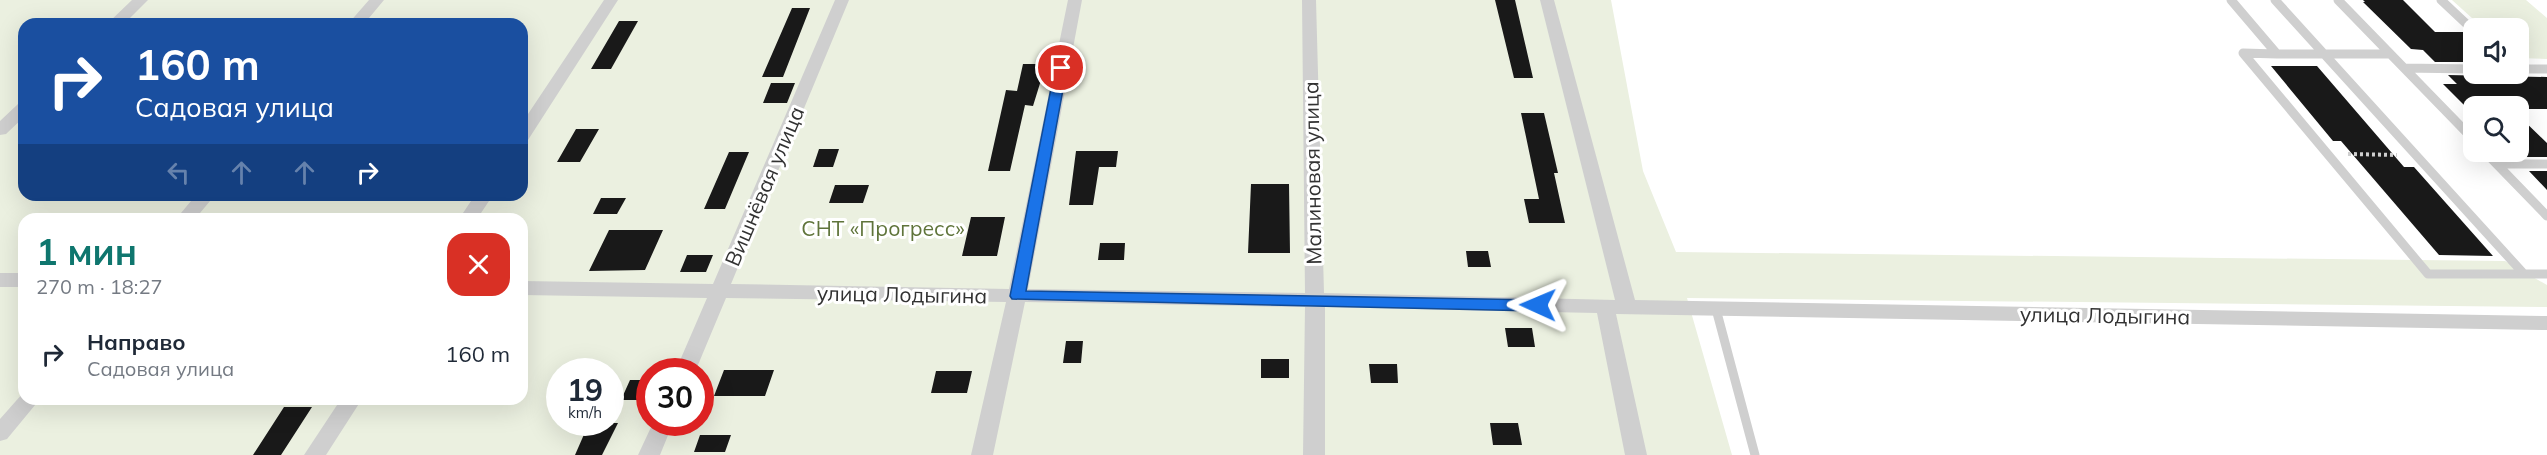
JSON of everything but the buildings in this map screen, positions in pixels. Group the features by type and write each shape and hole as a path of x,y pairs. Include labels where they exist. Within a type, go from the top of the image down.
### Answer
{"street":[{"path":"122,18 141,0"},
{"path":"361,18 377,0"},
{"path":"528,127 611,0"},
{"name":"Вишнёвая улица","path":"691,358 842,0"},
{"path":"982,455 1017,296 1074,0"},
{"name":"Малиновая улица","path":"1309,0 1315,300 1314,455"},
{"path":"1547,0 1627,308"},
{"path":"0,130 18,114"},
{"path":"191,213 202,201"},
{"path":"0,280 18,280"},
{"name":"улица Лодыгина","path":"528,288 2547,323"},
{"path":"1605,307 1636,455"},
{"path":"0,433 25,405"},
{"path":"315,455 348,405"},
{"path":"649,455 657,436"}],"lane":[{"path":"2231,0 2277,54"},
{"path":"2275,0 2524,274"},
{"path":"2338,0 2463,129"},
{"path":"2441,0 2463,21"},
{"path":"2390,54 2243,53 2428,274 2547,274"},
{"path":"2404,68 2463,69"},
{"path":"2529,69 2547,69"},
{"path":"2497,164 2547,164"},
{"path":"2497,164 2547,216"},
{"path":"1716,309 1755,455"}],"path":[{"path":"2328,154 2416,155"}],"green space":[{"name":"СНТ «Прогресс»","path":"0,0 1611,0 1643,171 1676,252 2505,261 2547,285 2547,307 1687,298 1732,455 0,455"},
{"path":"2452,0 2526,0 2547,18 2547,59 2529,58 2529,18 2472,18"}],"route":[{"path":"1061,68 1017,296 1538,305"}]}
